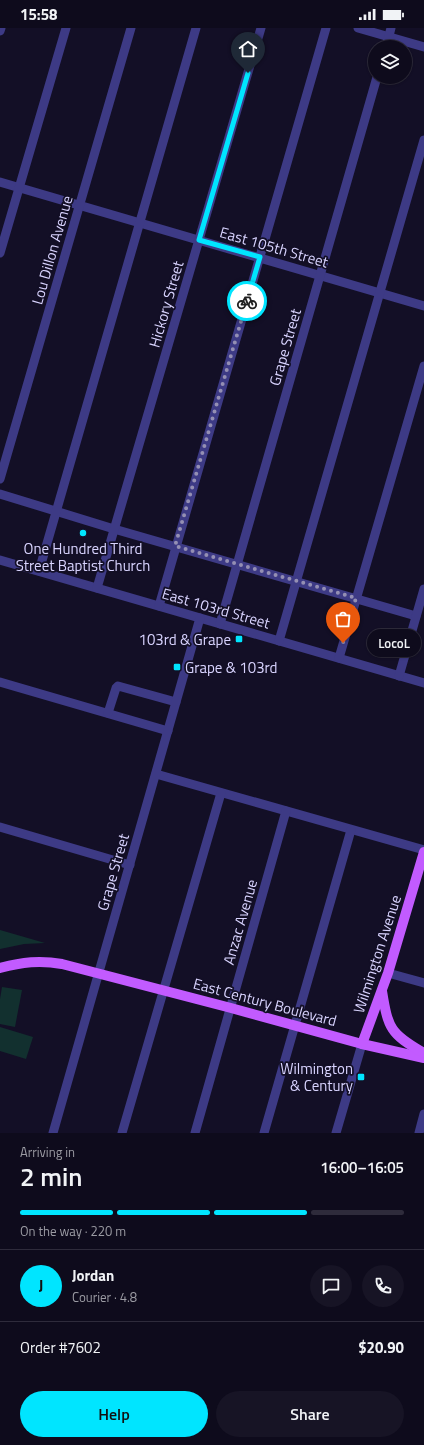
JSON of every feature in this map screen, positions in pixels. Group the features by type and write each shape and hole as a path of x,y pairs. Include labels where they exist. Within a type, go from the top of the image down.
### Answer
{"main road":[{"name":"Wilmington Avenue","path":"362,1044 388,973 424,851"},
{"name":"East Century Boulevard","path":"0,968 23,961 50,962 164,990 362,1044 424,1058"},
{"path":"382,990 386,1015 391,1028 407,1044 424,1053"}],"street":[{"path":"0,253 66,28"},
{"name":"Lou Dillon Avenue","path":"0,479 130,28"},
{"path":"39,571 196,28"},
{"name":"Hickory Street","path":"97,588 261,28"},
{"path":"159,606 175,546 326,28"},
{"path":"358,28 390,32 424,47"},
{"name":"Grape Street","path":"220,624 375,84"},
{"path":"279,641 424,140"},
{"name":"East 105th Street","path":"0,182 424,306"},
{"path":"339,658 424,366"},
{"path":"0,494 114,529 416,616"},
{"name":"East 103rd Street","path":"0,560 424,683"},
{"path":"399,676 424,589"},
{"name":"Grape Street","path":"53,1133 200,618"},
{"path":"0,682 168,731"},
{"path":"108,713 118,686 176,702"},
{"path":"156,774 424,851"},
{"path":"122,1133 221,793"},
{"name":"Anzac Avenue","path":"194,1133 231,1008 286,811"},
{"path":"0,827 130,865"},
{"path":"264,1133 351,830"},
{"path":"388,973 424,983"},
{"name":"Wilmington Avenue","path":"336,1133 362,1044"},
{"path":"419,1133 424,1114"}],"green space":[{"path":"0,930 45,943 24,944 0,949"},
{"path":"2,987 22,990 15,1027 0,1024 0,999"},
{"path":"0,1027 33,1037 26,1059 0,1051"}],"way so far":[{"path":"247,301 175,546 356,598 343,643"}],"place":[{"name":"One Hundred Third Street Baptist Church","path":"83,533"},
{"name":"103rd & Grape","path":"239,639"},
{"name":"LocoL","path":"343,643"},
{"name":"Grape & 103rd","path":"177,667"},
{"name":"Wilmington & Century","path":"361,1077"}],"route":[{"path":"247,301 260,257 199,240 248,73"}]}
